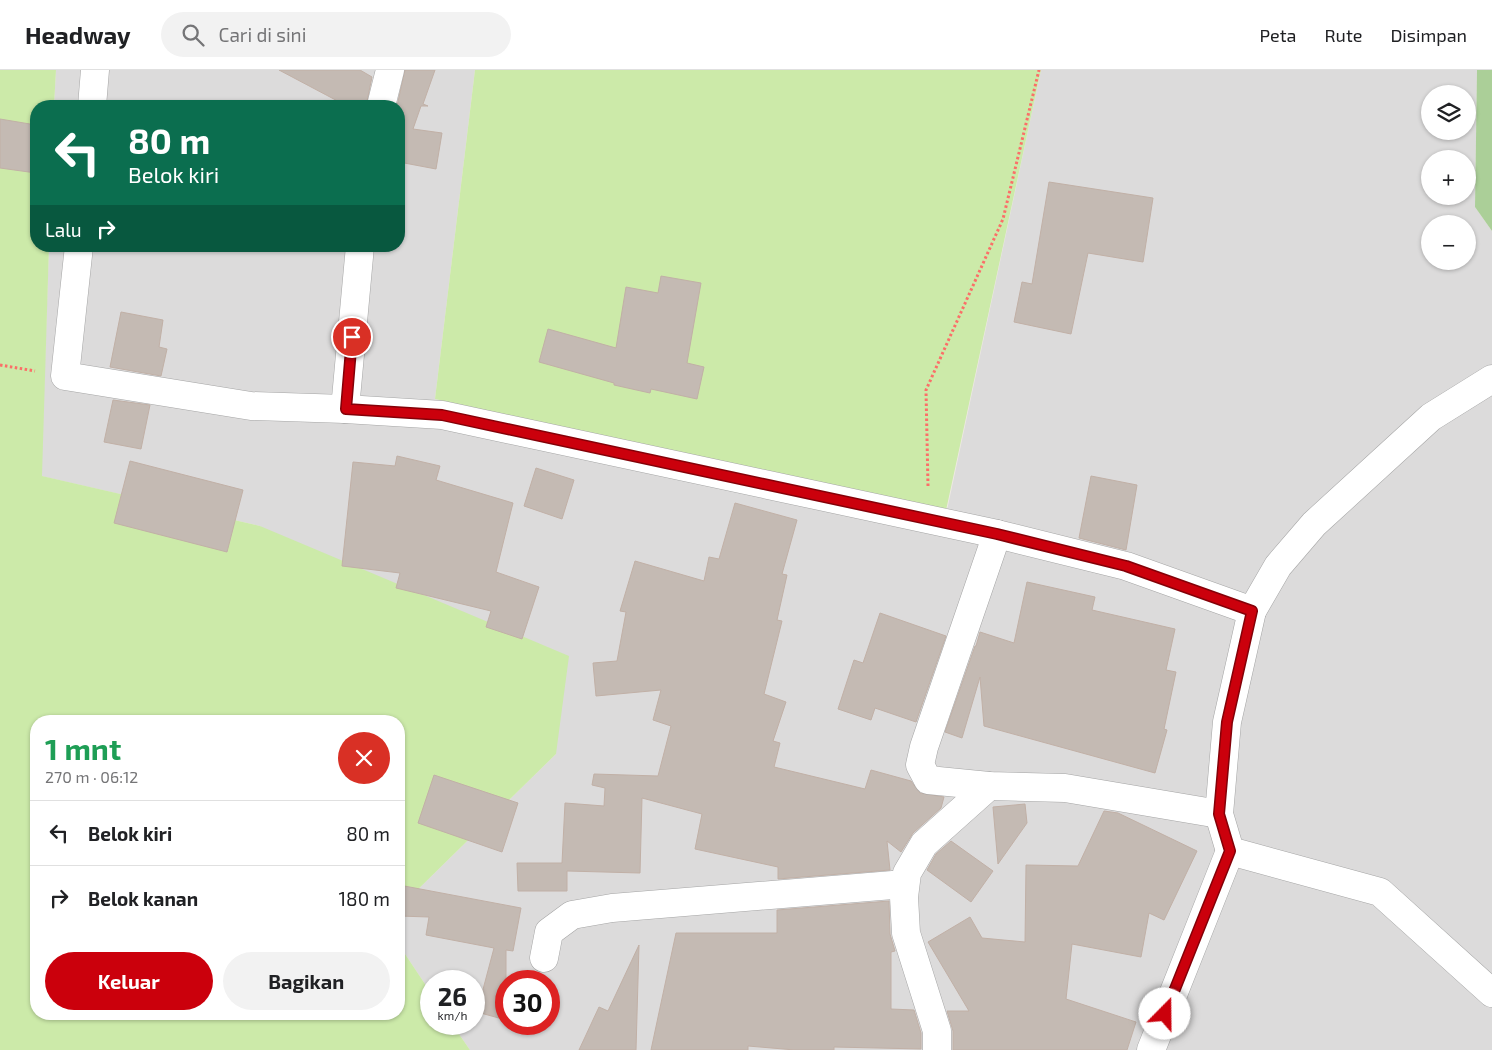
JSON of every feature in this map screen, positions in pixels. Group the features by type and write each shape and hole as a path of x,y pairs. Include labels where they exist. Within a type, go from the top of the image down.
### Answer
{"street":[{"path":"92,100 95,70"},
{"path":"382,100 390,70"},
{"path":"77,252 65,376 251,406 442,415 997,534 1126,566 1252,611"},
{"path":"346,409 359,252"},
{"path":"1151,1050 1230,851 1219,814 1227,722 1252,611 1278,566 1314,524 1431,418 1492,379"},
{"path":"997,534 924,747 920,765 928,780 989,786 1065,788 1219,814"},
{"path":"937,1050 937,1031 906,934 905,884 907,873 924,844 989,786"},
{"path":"1230,851 1380,892 1492,992"},
{"path":"544,958 550,932 572,915 612,908 905,884"}],"path":[{"path":"935,522 927,479 926,390 1002,219 1040,70"}],"shaded area":[{"path":"56,70 475,70 435,399 946,515 1041,70 1477,70 1476,138 1476,85 1421,85 1421,140 1476,140 1476,150 1421,150 1421,205 1475,205 1492,231 1492,1050 470,1050 460,1035 485,1035 485,970 420,970 420,976 405,954 405,902 556,754 260,526 41,476 49,252 405,252 405,100 54,100"}],"green space":[{"path":"0,70 56,70 54,100 30,100 30,252 49,252 42,476 260,526 569,656 556,754 405,902 405,715 30,715 30,1020 405,1020 405,954 420,976 420,1035 460,1035 470,1050 0,1050"},
{"path":"475,70 1041,70 945,515 435,399"},
{"path":"1477,70 1492,70 1492,231 1475,207"}],"building":[{"path":"279,70 360,70 372,77 367,100 336,100"},
{"path":"405,70 435,70 423,104 428,106 421,106 413,129 442,133 436,169 405,163 405,100 398,100"},
{"path":"0,119 30,124 30,172 0,168"},
{"path":"1049,182 1153,198 1143,262 1088,253 1071,334 1014,322 1022,282 1032,284"},
{"path":"661,276 701,283 687,363 704,367 697,399 651,389 650,393 614,385 614,383 539,362 548,329 616,348 626,287 658,293"},
{"path":"121,312 163,320 159,347 167,349 161,376 110,367"},
{"path":"113,400 150,405 141,449 104,442"},
{"path":"397,456 440,466 436,480 513,503 496,572 539,587 522,639 486,627 491,611 396,588 400,573 342,566 353,462 395,466"},
{"path":"130,461 243,490 227,552 114,523"},
{"path":"536,468 574,480 562,519 524,506"},
{"path":"1091,476 1137,485 1126,550 1079,538"},
{"path":"735,503 797,520 782,574 787,575 777,620 782,621 764,694 786,702 773,741 780,743 774,767 865,789 871,770 911,781 920,793 944,797 941,808 913,833 901,852 887,841 890,870 778,879 778,867 695,849 702,814 642,798 640,873 567,871 567,891 518,891 517,863 562,863 565,803 604,806 605,788 592,785 594,774 658,776 671,726 653,720 661,690 596,696 593,663 617,661 626,612 620,611 635,561 704,581 709,557 719,559"},
{"path":"1027,582 1095,597 1092,610 1175,629 1166,670 1176,672 1164,729 1167,730 1155,773 984,726 980,677 962,738 945,732 980,632 1014,643"},
{"path":"880,613 946,636 916,722 875,708 871,720 838,709 854,660 863,663"},
{"path":"434,775 518,803 502,852 418,823"},
{"path":"1025,804 1027,823 998,864 993,807"},
{"path":"1104,811 1118,813 1197,851 1164,920 1149,913 1141,957 1072,944 1066,999 1136,1022 1127,1050 953,1050 953,1031 947,1011 969,1011 928,942 970,917 982,938 1025,942 1026,865 1078,866"},
{"path":"951,841 993,871 971,902 927,870 936,854"},
{"path":"405,886 521,908 513,951 506,950 506,970 495,970 495,1017 485,1014 485,982 494,948 426,935 429,917 405,916"},
{"path":"889,901 890,934 895,951 891,952 891,1009 914,1010 921,1033 921,1049 834,1047 834,1050 795,1050 748,1046 748,1050 651,1050 676,933 777,933 777,910"},
{"path":"639,945 636,1050 579,1050 599,1007 608,1011"}],"route":[{"path":"352,337 346,409 442,415 997,534 1126,566 1252,611 1227,722 1219,814 1230,851 1165,1014"}]}
